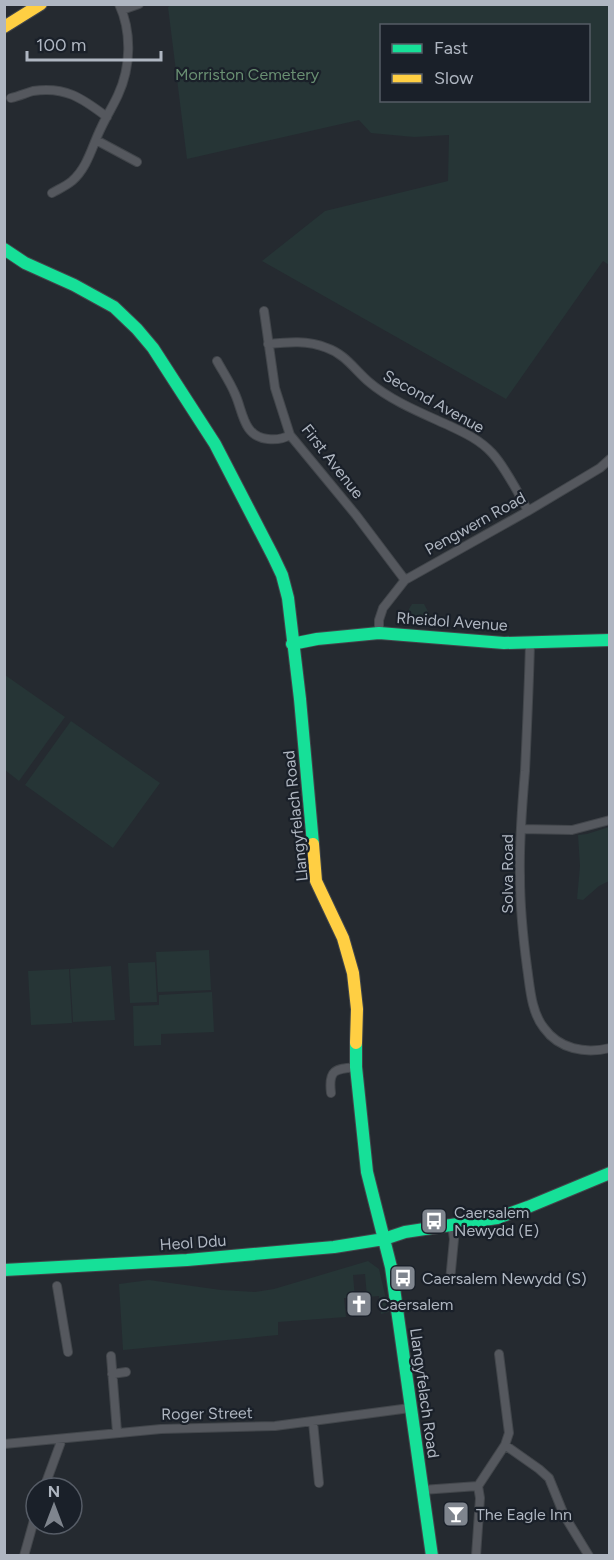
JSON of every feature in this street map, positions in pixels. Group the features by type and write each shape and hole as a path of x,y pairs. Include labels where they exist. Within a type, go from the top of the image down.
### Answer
{"main road":[{"path":"6,22 41,4"},
{"name":"Llangyfelach Road","path":"4,249 25,263 74,285 114,307 137,329 153,348 215,444 282,575 288,598 300,699 316,881 343,939 353,970 357,1009 356,1067 367,1172 391,1267 432,1556"},
{"name":"Rheidol Avenue","path":"292,644 346,635 379,633 504,643 609,640"},
{"name":"Heol Ddu","path":"4,1270 198,1259 334,1247 384,1239 405,1232 497,1218 609,1173"}],"street":[{"path":"52,193 74,179 92,152 126,75 129,53 126,27 120,7 139,4"},
{"path":"11,98 31,92 63,91 78,97 106,117"},
{"path":"96,140 137,162"},
{"name":"First Avenue","path":"264,311 275,388 290,435 356,515 405,580"},
{"name":"Second Avenue","path":"268,344 297,342 328,348 342,355 370,383 386,393 464,431 492,453 528,511"},
{"path":"217,361 234,392 248,428 254,435 264,439 284,439 290,435"},
{"name":"Pengwern Road","path":"379,633 379,620 383,608 405,580 528,511 600,468 609,459"},
{"name":"Solva Road","path":"530,643 519,876 530,988 535,1011 542,1027 559,1043 580,1050 609,1048"},
{"path":"521,829 572,830 609,820"},
{"path":"331,1092 330,1082 334,1072 339,1069 356,1067"},
{"path":"450,1281 454,1239 452,1225"},
{"path":"57,1286 68,1352"},
{"path":"476,1556 480,1498 478,1486 505,1445 508,1433 499,1354"},
{"path":"111,1356 117,1432"},
{"path":"112,1374 126,1372"},
{"name":"Roger Street","path":"4,1444 161,1428 275,1426 410,1408"},
{"path":"313,1422 319,1483"},
{"path":"48,1476 62,1439"},
{"path":"505,1445 549,1478 564,1515 589,1556"},
{"path":"422,1490 478,1486"},
{"path":"24,1556 30,1536"}],"green space":[{"name":"Morriston Cemetery","path":"173,4 609,5 609,265 603,261 506,399 262,261 325,211 448,181 449,135 414,137 371,133 359,120 187,159 168,7"},
{"path":"412,604 424,604 434,623 432,626 408,623 409,609"},
{"path":"5,675 65,717 19,781 5,770"},
{"path":"71,721 160,783 113,848 25,785"},
{"path":"609,827 609,881 599,886 583,900 577,899 580,866 578,835"},
{"path":"209,950 211,990 158,992 156,952"},
{"path":"155,962 157,1002 130,1003 128,963"},
{"path":"111,966 115,1020 73,1022 70,969"},
{"path":"69,969 72,1023 31,1025 28,971"},
{"path":"212,992 214,1032 161,1034 161,1045 134,1046 133,1006 159,1005 159,995"},
{"path":"368,1261 379,1269 389,1312 381,1314 379,1296 367,1297 365,1274 353,1275 355,1298 344,1298 346,1317 278,1322 278,1335 123,1350 119,1284 149,1280 221,1290 255,1292 274,1289"}],"traffic: fast":[{"path":"4,249 25,263 74,285 114,307 153,348 215,444 273,556 282,575 288,598 313,844"},
{"path":"292,644 317,639 379,633 504,643 610,640"},
{"path":"356,1043 356,1067 367,1172 391,1267 432,1556"},
{"path":"4,1270 187,1260 334,1247 384,1239 405,1232 497,1218 610,1173"}],"traffic: slow":[{"path":"4,27 41,4"},
{"path":"313,844 316,881 343,938 353,973 357,1009 356,1043"}],"place":[{"name":"Caersalem Newydd (E)","path":"434,1221"},
{"name":"Caersalem Newydd (S)","path":"403,1278"},
{"name":"Caersalem","path":"359,1304"},
{"name":"The Eagle Inn","path":"456,1514"}]}
